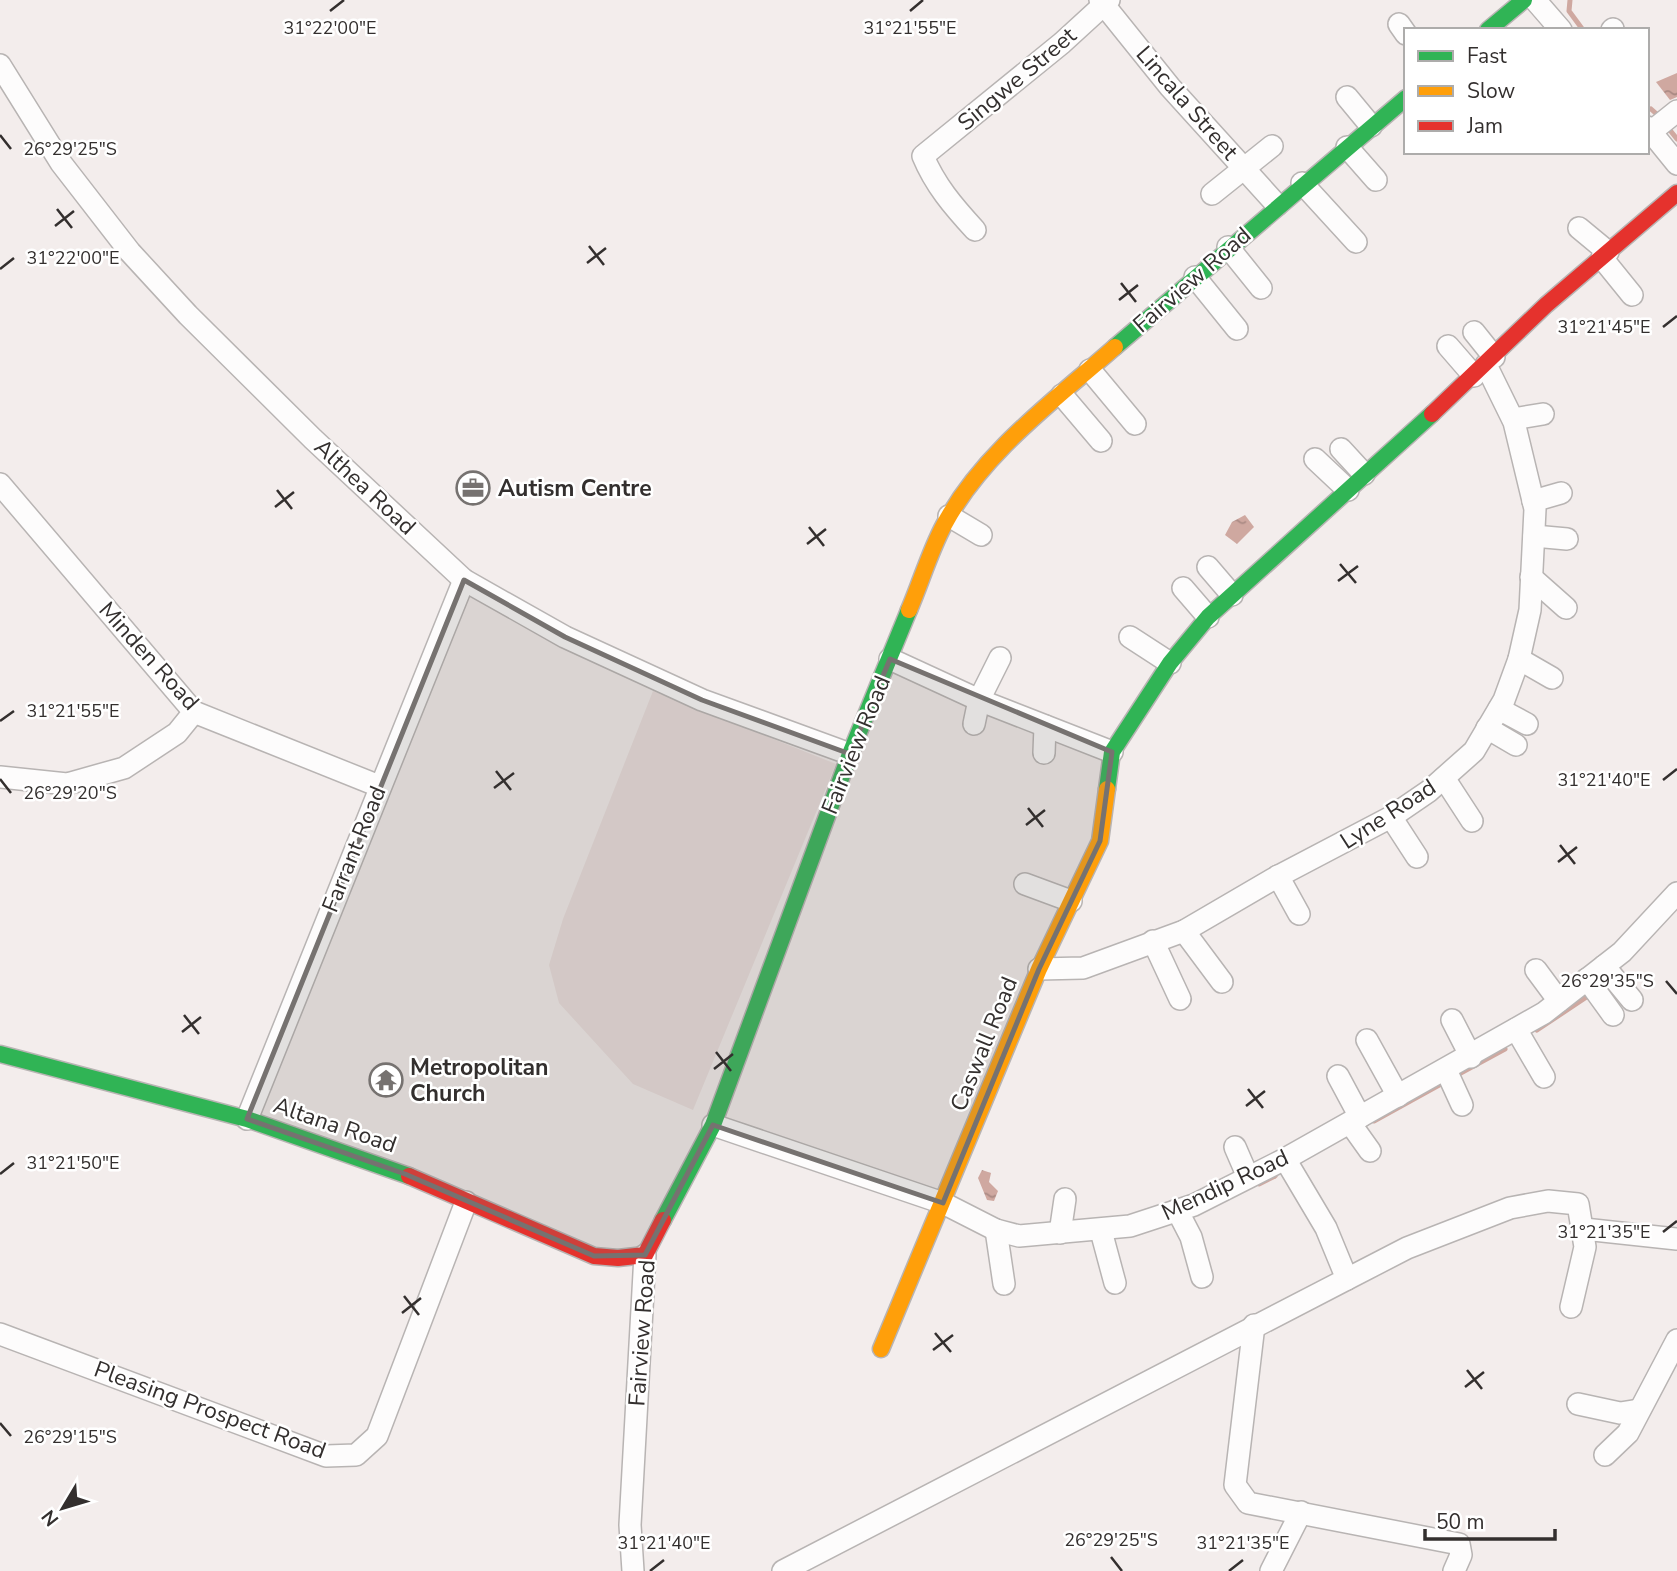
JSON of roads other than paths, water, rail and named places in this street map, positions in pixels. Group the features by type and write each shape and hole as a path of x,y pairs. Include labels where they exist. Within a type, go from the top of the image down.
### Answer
{"main road":[{"path":"1490,28 1524,0"},
{"name":"Fairview Road","path":"645,1255 713,1125 850,754 949,516 962,494 1004,445 1302,183 1404,101"},
{"path":"1112,752 1170,663 1208,617 1485,366 1546,305 1677,193"},
{"name":"Caswall Road","path":"881,1349 1039,969 1100,841 1112,752"},
{"name":"Altana Road","path":"0,1054 247,1119 405,1174 594,1256 645,1255"}],"street":[{"path":"1535,0 1560,28"},
{"name":"Singwe Street","path":"975,230 932,178 923,156 1104,2"},
{"name":"Lincala Street","path":"1104,2 1170,87 1277,205"},
{"name":"Althea Road","path":"0,65 61,163 130,252 188,315 313,439 464,580 565,637 702,700 850,754"},
{"path":"1347,97 1371,126"},
{"path":"1677,111 1649,129 1677,164"},
{"path":"1212,194 1272,146"},
{"path":"1347,147 1376,180"},
{"path":"1302,183 1356,242"},
{"path":"1579,228 1605,255 1632,295"},
{"path":"1228,247 1261,288"},
{"path":"1195,277 1237,329"},
{"path":"1474,332 1485,366"},
{"path":"1448,346 1485,366"},
{"name":"Lyne Road","path":"1039,969 1083,968 1184,931 1278,876 1391,817 1444,778 1474,751 1499,709 1519,659 1530,610 1534,536 1533,501 1513,419 1485,366"},
{"path":"1090,370 1135,424"},
{"path":"1062,395 1101,441"},
{"path":"1513,419 1543,414"},
{"path":"1341,449 1364,474"},
{"path":"1315,459 1348,490"},
{"name":"Minden Road","path":"0,484 194,712 379,786"},
{"path":"1533,501 1561,492"},
{"path":"949,516 981,535"},
{"path":"1534,536 1567,539"},
{"path":"1208,567 1232,595"},
{"path":"1531,577 1566,608"},
{"name":"Farrant Road","path":"247,1119 464,580"},
{"path":"1183,588 1208,617"},
{"path":"1129,637 1170,663"},
{"path":"974,724 979,700 1000,658"},
{"path":"890,659 979,700 1112,752"},
{"path":"1519,659 1552,678"},
{"path":"1499,709 1527,724"},
{"path":"0,777 67,784 124,768 177,733 194,712"},
{"path":"1044,753 1045,726"},
{"path":"1487,728 1516,745"},
{"path":"1444,778 1472,821"},
{"path":"1391,817 1417,857"},
{"path":"1278,876 1299,914"},
{"path":"1025,884 1071,901"},
{"name":"Mendip Road","path":"713,1125 943,1203 996,1230 1019,1236 1101,1231 1130,1226 1177,1210 1248,1178 1471,1057 1559,1002 1596,973 1622,952 1677,893"},
{"path":"1184,931 1222,982"},
{"path":"1153,941 1180,999"},
{"path":"1536,970 1559,1002"},
{"path":"1596,973 1632,1000"},
{"path":"1596,973 1613,1015"},
{"path":"1452,1020 1471,1057"},
{"path":"1516,1029 1544,1077"},
{"path":"1367,1040 1398,1096"},
{"path":"1446,1070 1462,1105"},
{"path":"1338,1076 1370,1151"},
{"path":"1236,1147 1248,1178"},
{"path":"1285,1159 1326,1228 1347,1279"},
{"path":"1060,1233 1065,1199"},
{"path":"783,1571 1407,1248 1510,1208 1548,1201 1578,1204 1585,1247 1571,1307"},
{"name":"Pleasing Prospect Road","path":"0,1334 326,1456 356,1455 377,1436 466,1202"},
{"path":"1177,1210 1191,1237 1202,1277"},
{"path":"1584,1229 1677,1239"},
{"path":"996,1230 1004,1284"},
{"path":"1101,1231 1115,1283"},
{"name":"Fairview Road","path":"633,1571 630,1525 645,1255"},
{"path":"1254,1325 1235,1485 1248,1503 1301,1511 1459,1544 1461,1555 1454,1571"},
{"path":"1605,1455 1628,1433 1677,1340"},
{"path":"1578,1404 1620,1413 1639,1410"},
{"path":"1271,1571 1301,1511"}],"water":[{"path":"1677,73 1677,97 1670,100 1656,82"},
{"path":"1245,515 1254,527 1237,544 1225,535 1232,522"},
{"path":"982,1170 991,1173 989,1182 998,1191 994,1201 987,1200 978,1178"}],"waterway":[{"path":"1570,0 1569,11 1582,28"},
{"path":"1651,109 1660,117"},
{"path":"1669,129 1677,139"},
{"path":"1537,1030 1591,994"},
{"path":"1457,1075 1505,1049"},
{"path":"1374,1121 1441,1084"},
{"path":"1259,1184 1275,1176"}],"place":[{"name":"Autism Centre","path":"473,488"},
{"name":"Metropolitan Church","path":"386,1080"}]}
